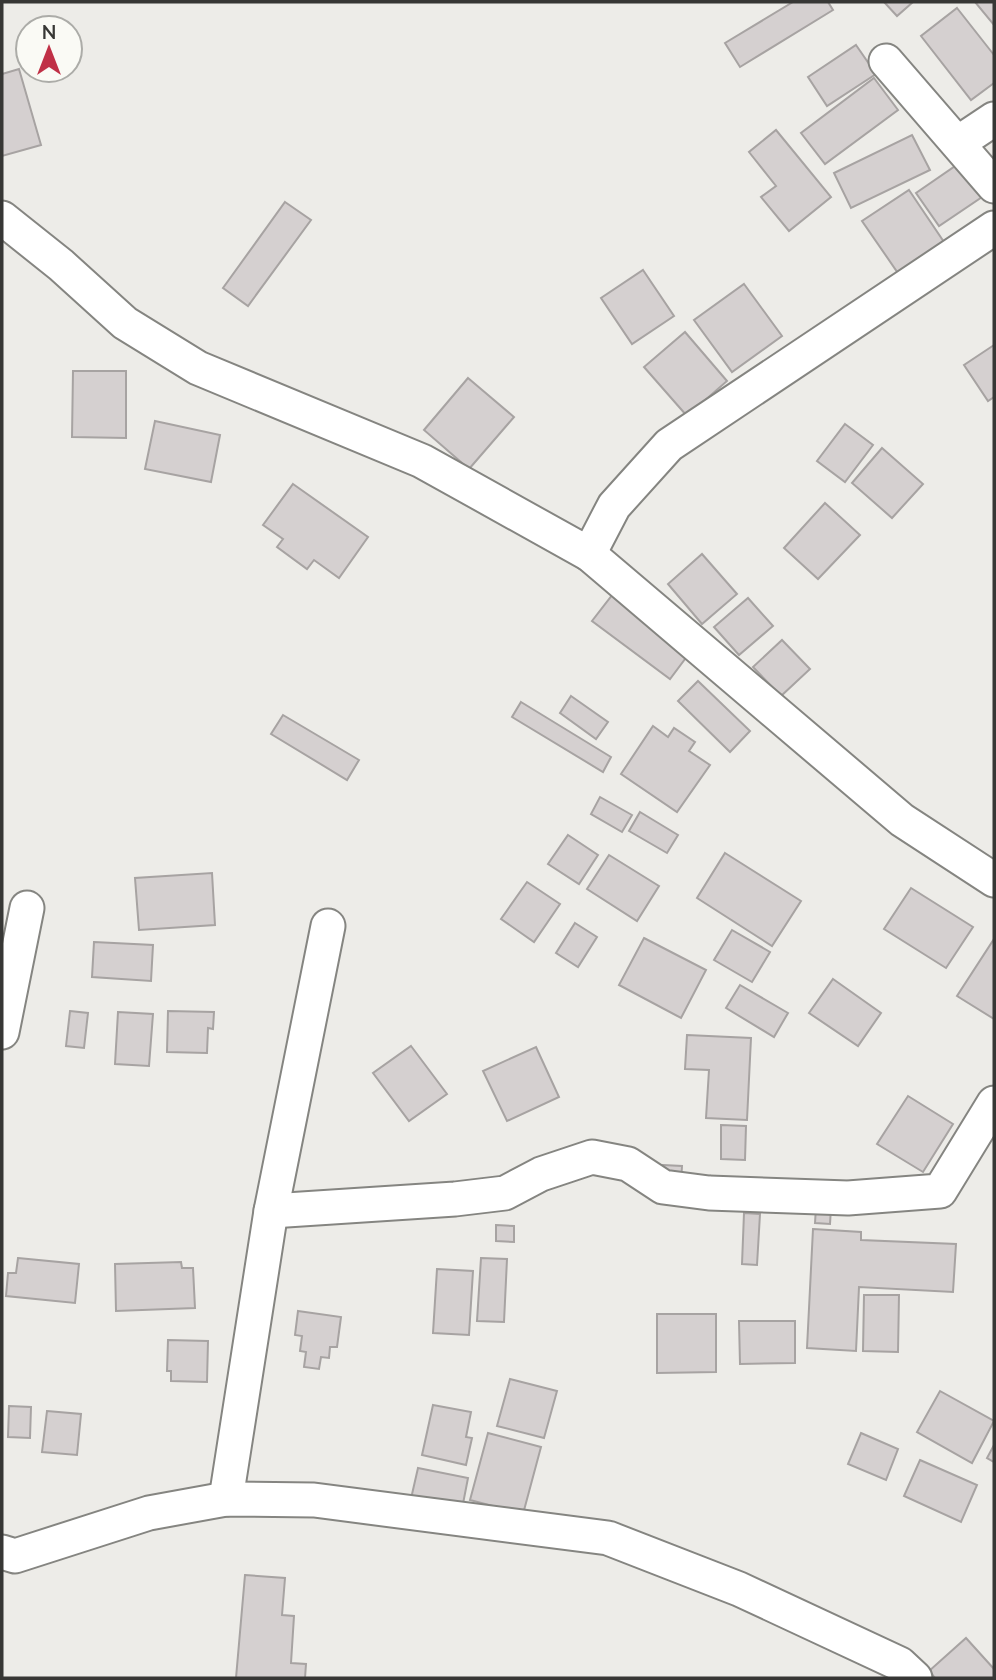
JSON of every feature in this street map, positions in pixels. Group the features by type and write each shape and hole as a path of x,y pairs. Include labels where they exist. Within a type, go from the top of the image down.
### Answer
{"street":[{"path":"886,61 994,186"},
{"path":"958,143 994,119"},
{"path":"2,218 61,265 125,323 198,369 422,461 589,554 902,820 994,880"},
{"path":"589,554 614,506 669,445 994,228"},
{"path":"2,1032 27,908"},
{"path":"226,1499 271,1211 328,926"},
{"path":"271,1211 456,1199 505,1193 541,1174 592,1157 628,1164 663,1188 709,1193 848,1198 940,1191 994,1104"},
{"path":"2,1552 15,1556 149,1513 226,1499 314,1500 608,1538 738,1589 900,1664 915,1678"}],"building":[{"path":"793,2 828,2 833,10 740,67 725,43"},
{"path":"884,2 913,2 897,16"},
{"path":"975,2 994,2 994,25"},
{"path":"957,8 994,55 994,83 971,100 921,36"},
{"path":"856,45 876,74 827,106 808,77"},
{"path":"14,70 14,84 23,84 41,145 2,156 2,74"},
{"path":"874,78 898,110 825,164 801,133"},
{"path":"776,130 831,197 789,231 761,197 776,186 749,152"},
{"path":"912,135 930,170 851,208 834,173"},
{"path":"964,160 988,193 939,226 916,193"},
{"path":"909,190 946,245 900,276 862,221"},
{"path":"285,202 311,220 248,306 223,288"},
{"path":"643,270 674,316 632,344 601,298"},
{"path":"744,284 782,336 732,372 694,320"},
{"path":"685,332 727,381 687,416 644,367"},
{"path":"994,345 994,397 988,401 964,365"},
{"path":"73,371 126,371 126,438 72,437"},
{"path":"468,378 514,417 469,469 424,430"},
{"path":"155,421 220,435 211,482 145,469"},
{"path":"845,424 873,445 845,482 817,461"},
{"path":"882,448 923,484 892,518 852,483"},
{"path":"293,484 368,537 339,578 314,560 307,569 277,547 283,539 263,525"},
{"path":"825,503 860,535 818,579 784,548"},
{"path":"702,554 737,594 702,624 668,584"},
{"path":"613,594 691,651 670,679 592,621"},
{"path":"748,598 773,626 739,655 714,627"},
{"path":"782,640 810,669 781,696 753,667"},
{"path":"698,681 750,731 730,752 678,701"},
{"path":"571,696 608,722 596,739 560,713"},
{"path":"521,702 611,757 603,772 512,717"},
{"path":"283,715 359,760 347,780 271,734"},
{"path":"653,726 668,737 674,728 695,742 689,751 710,765 677,812 621,774"},
{"path":"600,797 632,815 622,832 591,814"},
{"path":"640,812 678,835 667,853 629,831"},
{"path":"568,835 598,855 579,884 548,864"},
{"path":"725,853 801,901 772,946 697,898"},
{"path":"609,855 659,886 637,921 587,889"},
{"path":"212,873 215,925 139,930 135,878"},
{"path":"527,882 560,904 534,942 501,919"},
{"path":"911,888 973,927 946,968 884,929"},
{"path":"575,923 597,937 578,967 556,953"},
{"path":"732,930 770,952 752,982 714,960"},
{"path":"644,938 706,970 681,1018 619,985"},
{"path":"994,939 994,1019 957,996"},
{"path":"94,942 153,945 151,981 92,977"},
{"path":"833,979 881,1013 858,1046 809,1013"},
{"path":"740,985 788,1013 774,1037 726,1008"},
{"path":"70,1011 88,1013 84,1048 66,1046"},
{"path":"168,1011 214,1012 213,1029 208,1028 207,1053 167,1052"},
{"path":"118,1012 153,1014 149,1066 115,1064"},
{"path":"687,1035 751,1038 747,1120 706,1118 709,1070 685,1069"},
{"path":"411,1046 447,1094 409,1121 373,1073"},
{"path":"536,1047 559,1097 507,1121 483,1071"},
{"path":"908,1096 953,1124 923,1172 877,1144"},
{"path":"721,1125 746,1126 745,1160 721,1159"},
{"path":"663,1165 682,1166 681,1183 662,1181"},
{"path":"816,1207 831,1208 830,1224 815,1223"},
{"path":"744,1213 760,1214 757,1265 742,1264"},
{"path":"496,1225 514,1226 514,1242 496,1241"},
{"path":"813,1229 861,1232 861,1240 956,1244 953,1292 859,1287 856,1351 807,1348"},
{"path":"18,1258 79,1264 75,1303 6,1296 8,1273 16,1273"},
{"path":"481,1258 507,1259 504,1322 477,1321"},
{"path":"181,1262 182,1268 193,1268 195,1308 116,1311 115,1264"},
{"path":"437,1269 473,1271 469,1335 433,1333"},
{"path":"864,1295 899,1295 898,1352 863,1351"},
{"path":"298,1311 341,1317 337,1347 330,1347 329,1358 321,1357 319,1369 304,1367 306,1352 300,1351 302,1336 295,1335"},
{"path":"657,1314 716,1314 716,1372 657,1373"},
{"path":"739,1321 795,1321 795,1363 740,1364"},
{"path":"168,1340 208,1341 207,1382 171,1381 171,1371 167,1371"},
{"path":"510,1379 557,1391 544,1438 497,1426"},
{"path":"940,1391 994,1421 972,1463 917,1432"},
{"path":"433,1405 471,1412 466,1437 472,1438 466,1465 422,1455"},
{"path":"9,1406 31,1407 30,1438 8,1437"},
{"path":"47,1411 81,1414 77,1455 42,1452"},
{"path":"488,1433 541,1447 523,1514 470,1500"},
{"path":"861,1433 898,1449 886,1480 848,1464"},
{"path":"994,1445 994,1462 987,1458"},
{"path":"920,1460 977,1485 961,1522 904,1496"},
{"path":"418,1468 468,1478 461,1514 410,1503"},
{"path":"245,1575 285,1578 282,1615 294,1616 291,1663 306,1664 305,1678 236,1678"},
{"path":"966,1638 994,1669 994,1678 935,1678 929,1671"}]}
